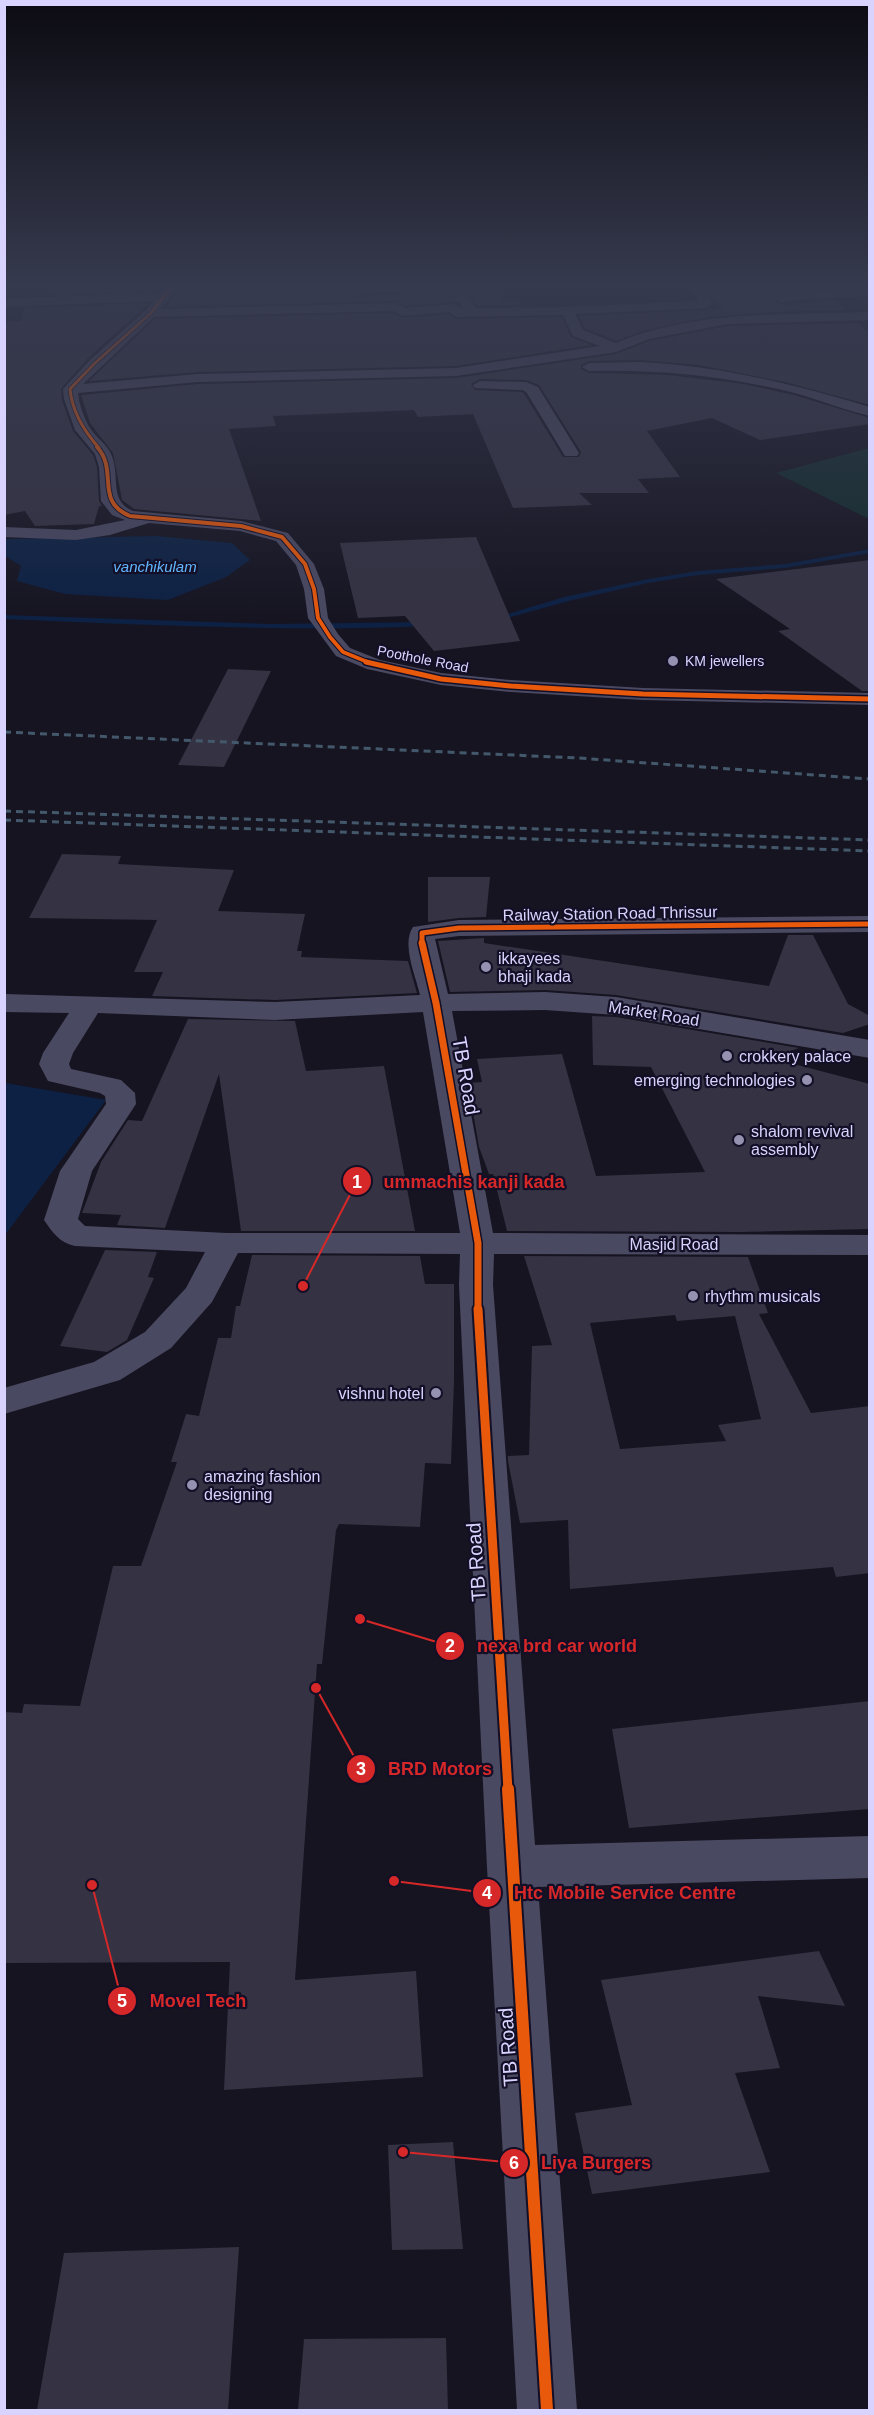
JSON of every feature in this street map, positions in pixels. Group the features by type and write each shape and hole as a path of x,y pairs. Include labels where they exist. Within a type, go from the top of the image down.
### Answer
{"street":[{"name":"Poothole Road","path":"70,396 84,430 103,453 114,507 130,516 241,526 282,537 305,564 314,589 318,618 323,626 343,652 374,665 441,679 511,687 643,694 870,699"},
{"path":"536,396 571,453"},
{"path":"818,396 870,411"},
{"path":"4,532 95,535 121,529 146,518"},
{"name":"Railway Station Road Thrissur","path":"436,1003 422,946 422,933 459,928 870,924"},
{"name":"Market Road","path":"4,1003 275,1011 436,1003 545,1001 616,1006 868,1047"},
{"name":"TB Road","path":"436,1003 478,1243 476,1285 547,2410"},
{"name":"Masjid Road","path":"89,1004 58,1053 54,1064 59,1075 110,1086 120,1093 121,1104 76,1171 61,1220 75,1236 226,1243 870,1245"},
{"path":"4,1401 107,1371 159,1340 200,1294 226,1243"},
{"path":"512,1867 870,1857"}],"green space":[{"path":"869,448 869,519 776,473"}],"water":[{"name":"vanchikulam","path":"156,536 232,543 250,560 226,577 168,600 65,594 17,581 21,566 5,556 5,539"},
{"path":"5,1083 106,1100 5,1235"}],"building":[{"path":"4,396 62,396 73,431 93,455 97,467 99,501 102,506 99,506 94,524 35,526 25,511 4,515"},
{"path":"81,396 525,396 563,457 579,457 581,452 546,396 796,396 870,418 870,424 760,440 712,418 647,431 680,477 638,479 649,493 579,493 592,505 513,508 473,414 418,417 414,410 273,416 276,426 229,429 261,521 134,509 122,500 113,453 90,423"},
{"path":"836,396 870,396 870,405"},
{"path":"476,537 520,641 434,651 405,616 358,618 340,543"},
{"path":"870,560 870,691 862,691 778,631 790,629 716,579"},
{"path":"228,669 271,671 224,767 178,765"},
{"path":"62,854 121,856 118,864 234,870 218,911 305,914 297,951 302,951 301,957 408,961 417,993 275,1000 152,996 163,972 134,972 157,920 29,918"},
{"path":"428,877 490,877 486,917 428,922"},
{"path":"788,935 813,935 848,1004 870,1016 870,1024 843,1033 616,995 545,990 450,992 438,941 484,938 484,943 769,986"},
{"path":"592,1016 616,1017 799,1048 771,1058 870,1084 870,1229 740,1232 507,1231 493,1174 489,1174 479,1147 468,1083 482,1082 477,1059 562,1054 596,1176 705,1172 651,1067 593,1065"},
{"path":"188,1019 295,1021 306,1071 384,1066 415,1231 241,1231 219,1074 165,1228 117,1225 121,1215 82,1213 101,1162 128,1120 142,1121"},
{"path":"105,1250 157,1252 148,1277 154,1278 127,1340 107,1352 60,1346"},
{"path":"252,1255 420,1256 425,1284 454,1284 451,1464 425,1463 420,1527 339,1524 336,1530 322,1664 317,1664 295,1980 416,1971 423,2077 224,2090 230,1962 4,1963 4,1712 22,1713 24,1704 80,1706 113,1566 141,1566 177,1462 171,1462 186,1414 199,1416 218,1338 231,1338 236,1306 240,1306"},
{"path":"524,1256 748,1257 768,1313 759,1314 811,1413 870,1406 870,1573 836,1577 833,1567 570,1589 568,1520 520,1523 508,1461 508,1456 529,1455 532,1346 552,1345","holes":["675,1315 677,1321 735,1316 761,1419 718,1425 726,1441 620,1449 590,1323"]},
{"path":"870,1701 870,1809 629,1828 612,1729"},
{"path":"819,1951 845,2006 758,1996 780,2068 735,2073 770,2172 592,2194 575,2113 632,2105 601,1980"},
{"path":"453,2142 463,2249 392,2250 388,2145"},
{"path":"239,2247 228,2410 37,2410 64,2253"},
{"path":"446,2338 448,2410 298,2410 304,2339"}],"waterway":[{"path":"492,620 567,599 648,581 698,573 785,566 870,551"},
{"path":"4,617 271,627 431,624"}],"railway":[{"path":"4,732 578,758 870,779"},
{"path":"4,811 870,840"},
{"path":"4,820 870,851"}],"cycle path":[{"path":"71,396 83,430 103,453 107,467 110,501 118,511 130,516 241,526 282,537 305,564 314,589 318,618 330,637 343,652 374,665 441,679 511,686 643,694 870,699"},
{"path":"547,2410 476,1285 478,1243 436,1003 422,946 422,933 459,928 870,924"}],"place":[{"name":"KM jewellers","path":"673,661"},
{"name":"ikkayees bhaji kada","path":"486,967"},
{"name":"crokkery palace","path":"727,1056"},
{"name":"emerging technologies","path":"807,1080"},
{"name":"shalom revival assembly","path":"739,1140"},
{"name":"ummachis kanji kada","path":"303,1286"},
{"name":"rhythm musicals","path":"693,1296"},
{"name":"vishnu hotel","path":"436,1393"},
{"name":"amazing fashion designing","path":"192,1485"},
{"name":"nexa brd car world","path":"360,1619"},
{"name":"BRD Motors","path":"316,1688"},
{"name":"Htc Mobile Service Centre","path":"394,1881"},
{"name":"Movel Tech","path":"92,1885"},
{"name":"Liya Burgers","path":"403,2152"}]}
